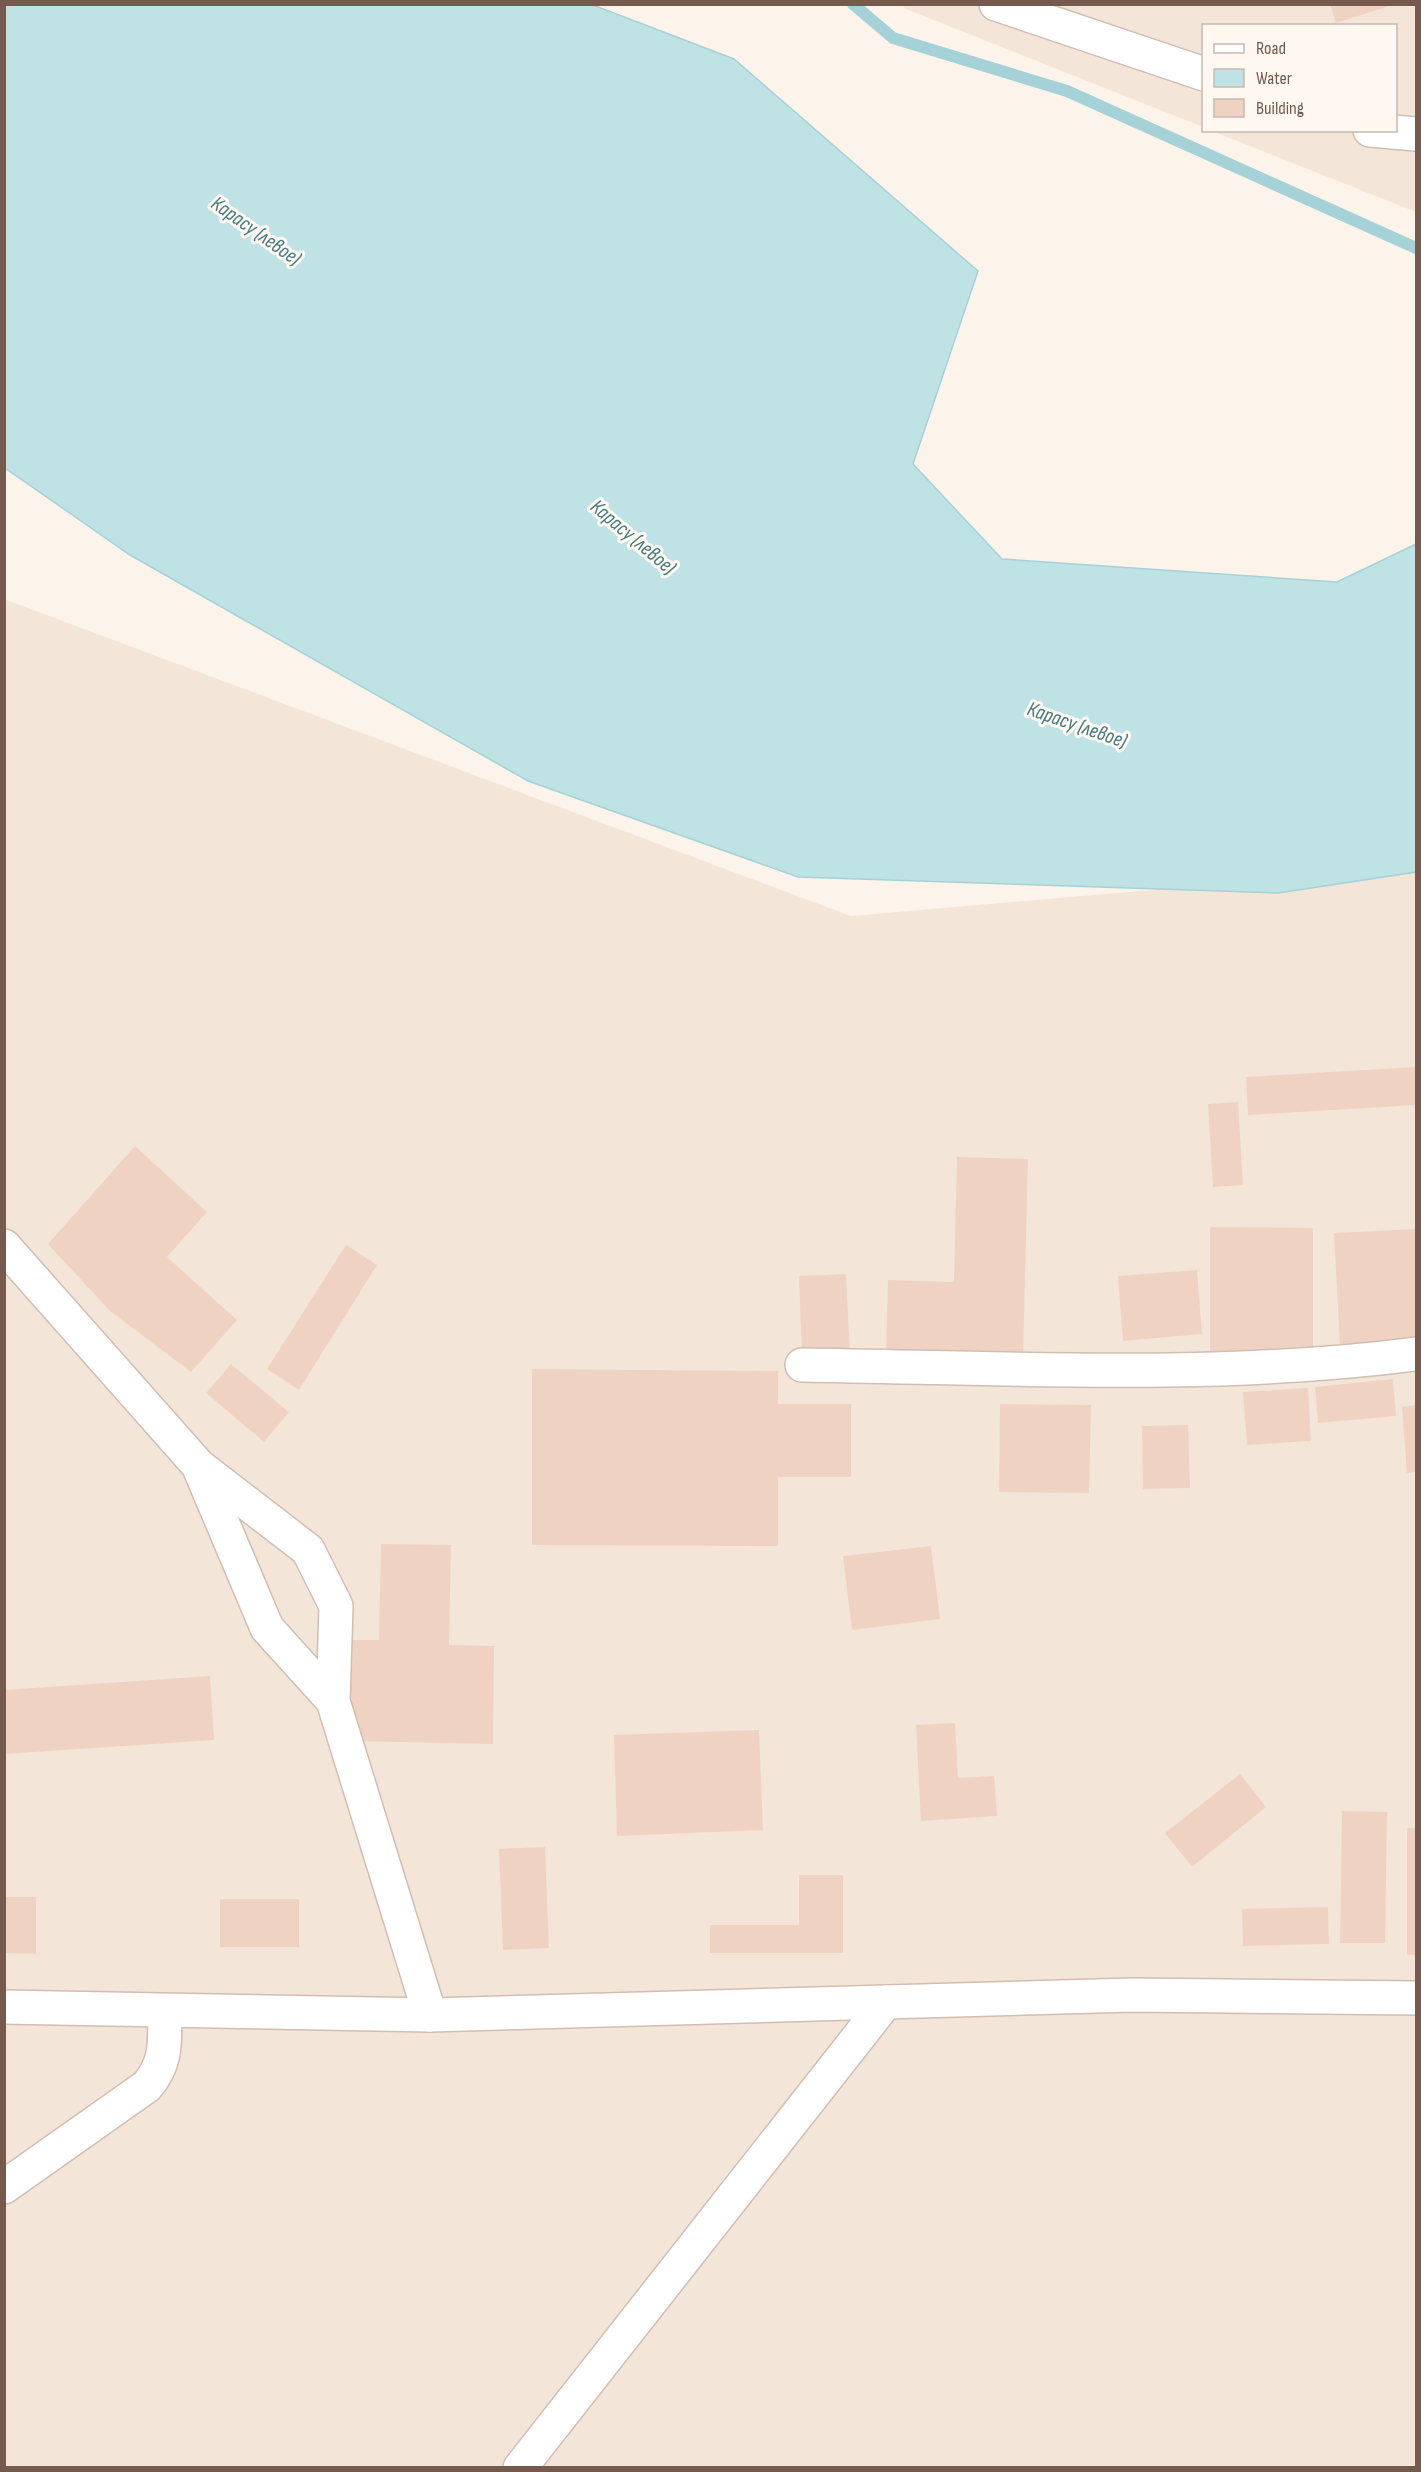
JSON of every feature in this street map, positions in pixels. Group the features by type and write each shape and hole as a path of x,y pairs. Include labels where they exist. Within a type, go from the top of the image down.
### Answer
{"street":[{"path":"996,4 1202,74"},
{"path":"1393,132 1416,134"},
{"path":"4,1246 198,1465 308,1550 336,1606 333,1701 430,2014"},
{"path":"802,1365 1131,1370 1337,1364 1416,1354"},
{"path":"198,1465 267,1628 333,1701"},
{"path":"4,2007 430,2014 1132,1995 1416,1998"},
{"path":"520,2468 886,2002"},
{"path":"4,2187 147,2086 159,2072 164,2057 165,2011"}],"shaded area":[{"path":"902,5 1416,5 1416,212 1215,132 1397,132 1397,24 1202,24 1202,127 906,9"},
{"path":"4,599 851,916 1416,867 1416,2467 5,2467"}],"water":[{"name":"Карасу (левое)","path":"5,4 593,5 734,59 978,271 913,464 1002,559 1337,582 1416,544 1416,872 1278,893 798,877 528,781 130,555 5,468"}],"building":[{"path":"1330,4 1393,4 1393,5 1336,23"},
{"path":"1416,1067 1416,1105 1248,1115 1246,1077"},
{"path":"1238,1102 1243,1185 1213,1187 1208,1104"},
{"path":"135,1146 207,1212 167,1257 237,1320 191,1372 110,1311 48,1244"},
{"path":"957,1157 1028,1159 1023,1359 886,1355 888,1280 954,1282"},
{"path":"1210,1227 1313,1228 1313,1357 1210,1357"},
{"path":"1416,1229 1416,1341 1340,1345 1334,1233"},
{"path":"346,1245 377,1265 299,1390 267,1369"},
{"path":"1197,1270 1202,1334 1123,1341 1118,1276"},
{"path":"846,1274 850,1354 802,1355 799,1276"},
{"path":"231,1364 289,1412 264,1442 206,1393"},
{"path":"532,1369 778,1371 778,1404 851,1404 851,1477 778,1477 778,1546 532,1545"},
{"path":"1393,1379 1396,1416 1318,1423 1315,1387"},
{"path":"1308,1388 1311,1441 1247,1445 1243,1392"},
{"path":"1000,1404 1091,1405 1089,1493 999,1492"},
{"path":"1416,1405 1416,1472 1407,1473 1402,1407"},
{"path":"1188,1425 1190,1488 1143,1489 1142,1426"},
{"path":"381,1544 451,1545 449,1645 494,1646 493,1744 348,1741 350,1640 379,1640"},
{"path":"931,1546 940,1619 852,1630 843,1556"},
{"path":"210,1676 214,1740 4,1754 4,1690"},
{"path":"955,1723 958,1778 994,1776 997,1816 921,1821 916,1725"},
{"path":"759,1730 763,1830 617,1836 614,1735"},
{"path":"1240,1774 1266,1807 1192,1867 1165,1833"},
{"path":"1342,1811 1387,1812 1385,1943 1340,1943"},
{"path":"1407,1828 1416,1828 1416,1955 1407,1955"},
{"path":"545,1847 549,1948 503,1950 499,1849"},
{"path":"799,1875 843,1875 843,1953 710,1953 710,1925 799,1925"},
{"path":"4,1897 36,1897 36,1954 4,1953"},
{"path":"220,1899 299,1899 299,1947 220,1947"},
{"path":"1328,1907 1329,1944 1243,1946 1242,1909"}],"waterway":[{"path":"853,4 893,38 1067,91 1416,248"}]}
